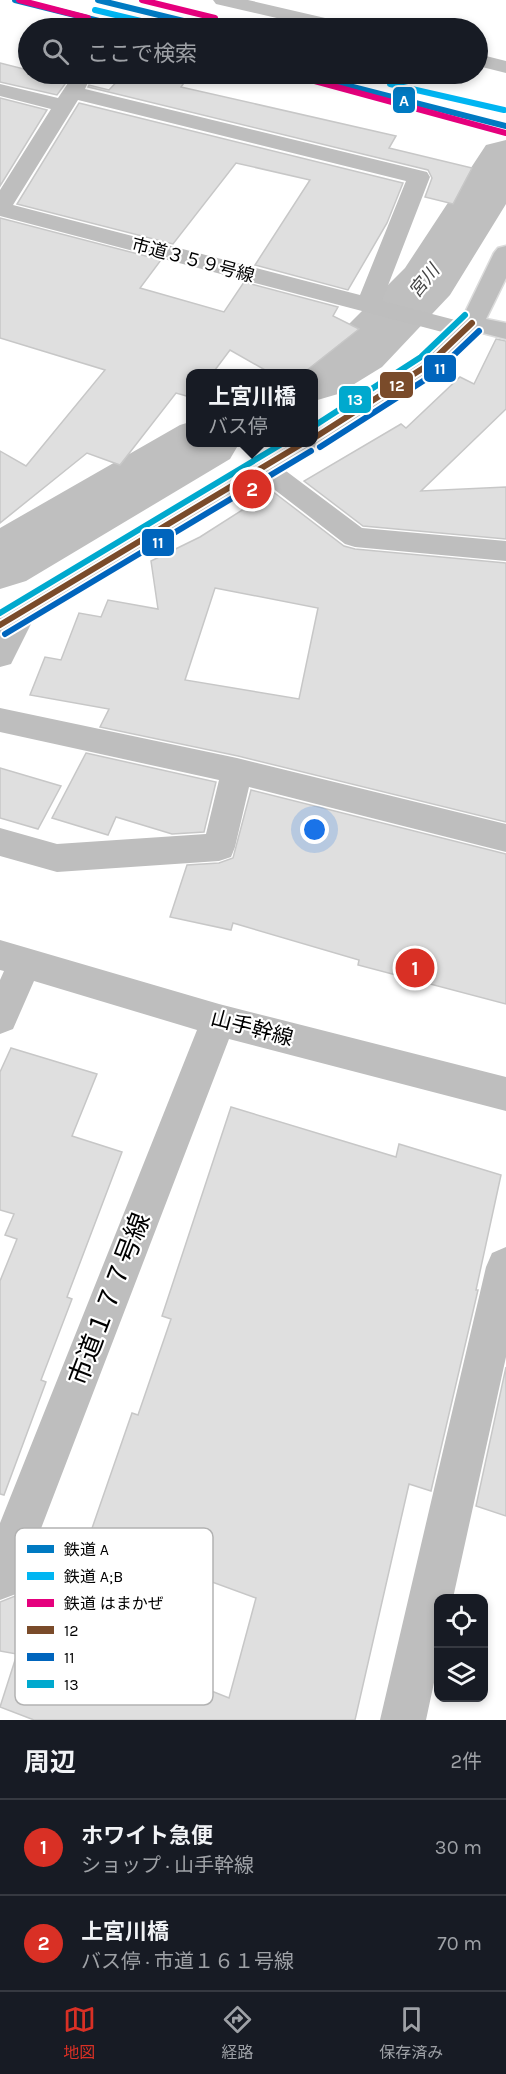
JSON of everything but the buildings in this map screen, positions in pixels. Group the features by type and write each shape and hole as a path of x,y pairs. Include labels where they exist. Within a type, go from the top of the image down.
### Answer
{"street":[{"path":"223,0 301,18"},
{"path":"488,63 506,67"},
{"path":"0,209 78,84"},
{"path":"0,90 68,99 419,177 377,308"},
{"name":"市道３５９号線","path":"0,209 420,319 468,327"},
{"path":"318,435 428,365 468,327 506,253"},
{"path":"468,327 506,331"},
{"path":"0,656 11,620 298,447"},
{"path":"264,468 355,537 506,551"},
{"path":"0,720 237,771 506,838"},
{"path":"0,842 57,858 219,848 237,771"},
{"path":"0,1018 13,959"},
{"name":"山手幹線","path":"13,959 219,1020 506,1094"},
{"name":"市道１７７号線","path":"20,1528 219,1020"},
{"path":"403,1720 506,1267"},
{"name":"市道１７７号線","path":"0,1578 15,1540"}],"waterway":[{"name":"宮川","path":"318,377 359,352 428,281 506,157"},
{"name":"宮川","path":"0,562 196,447"}],"rail line":[{"name":"A","path":"15,0 87,18"},
{"name":"はまかぜ","path":"19,0 88,18"},
{"name":"A","path":"98,0 171,18"},
{"name":"はまかぜ","path":"142,0 215,18"},
{"name":"A;B","path":"95,10 128,18"},
{"name":"はまかぜ","path":"326,84 506,133"},
{"name":"A","path":"341,84 506,126"},
{"name":"A;B","path":"390,84 504,110"}],"transit line":[{"name":"13","path":"318,423 421,357 465,315"},
{"name":"12","path":"318,435 428,365 472,323"},
{"name":"11","path":"320,447 434,374 479,331"},
{"name":"13","path":"0,613 277,447"},
{"name":"12","path":"0,625 297,447"},
{"name":"11","path":"5,634 311,451"}],"place":[{"name":"上宮川橋","path":"252,489"},
{"name":"ホワイト急便","path":"415,968"}]}
